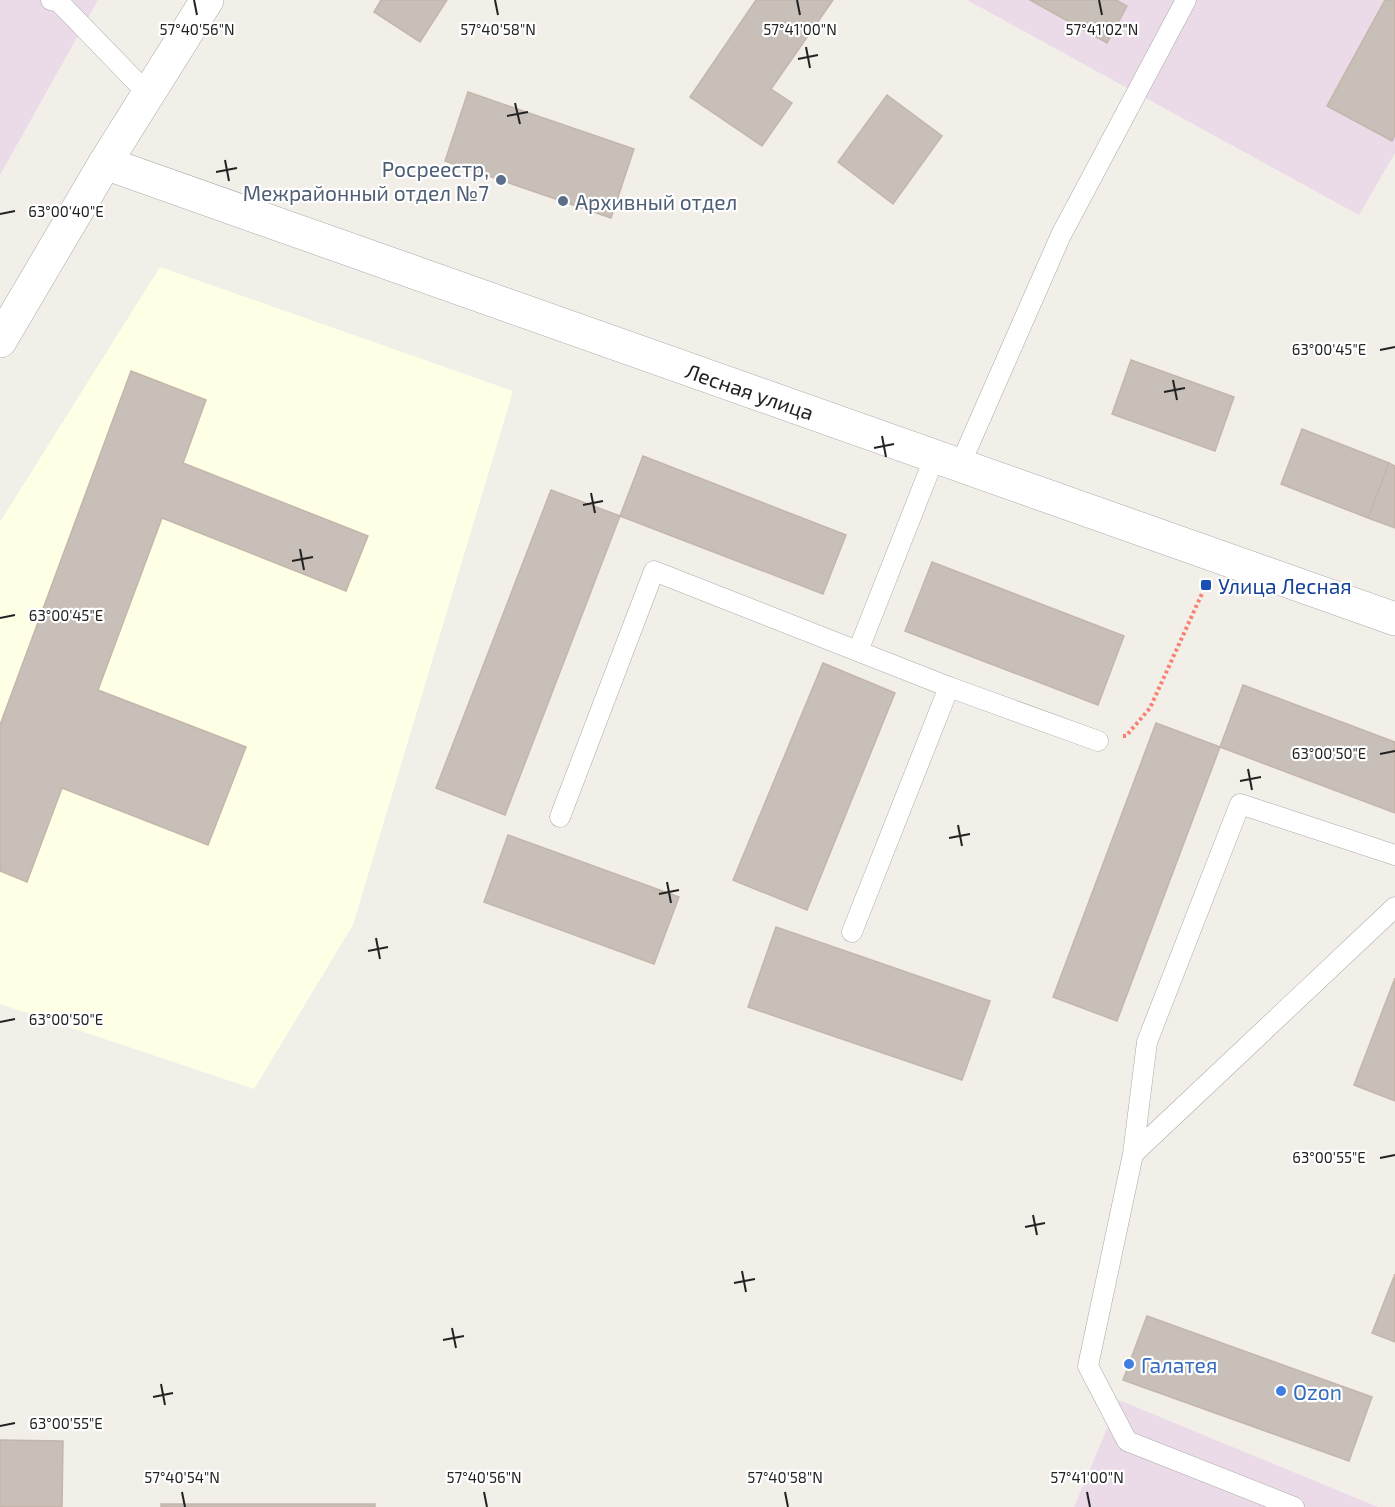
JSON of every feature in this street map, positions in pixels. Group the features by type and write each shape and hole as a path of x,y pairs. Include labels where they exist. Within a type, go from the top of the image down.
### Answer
{"street":[{"path":"0,341 105,162 207,0"},
{"name":"Лесная улица","path":"105,162 1395,619"}],"lane":[{"path":"51,0 59,2 148,94"},
{"path":"858,651 947,460 1061,235 1186,0"},
{"path":"560,817 654,571 949,687 1098,741"},
{"path":"852,932 949,687"},
{"path":"1294,1507 1127,1441 1088,1366 1133,1154 1147,1042 1240,804 1395,855"},
{"path":"1133,1154 1395,907"}],"path":[{"path":"1098,741 1126,736 1149,708 1219,556"}],"shaded area":[{"path":"0,0 98,0 0,175"},
{"path":"967,0 1395,0 1395,153 1359,215"},
{"path":"160,267 513,391 353,925 254,1089 0,1004 0,522"},
{"path":"1119,1400 1378,1507 1074,1507"}],"building":[{"path":"381,0 447,0 420,42 374,12"},
{"path":"756,0 833,0 771,89 792,103 762,146 690,97"},
{"path":"1030,0 1116,0 1127,6 1107,43"},
{"path":"1385,0 1395,0 1395,135 1392,141 1327,106"},
{"path":"468,92 634,149 611,218 445,161"},
{"path":"887,95 942,136 893,204 838,162"},
{"path":"1131,360 1234,397 1215,451 1112,414"},
{"path":"131,371 206,400 183,463 368,536 346,591 162,518 98,690 246,747 208,845 62,788 27,882 0,871 0,725"},
{"path":"1302,429 1389,463 1368,518 1281,484"},
{"path":"643,456 846,535 823,594 620,516"},
{"path":"1389,463 1395,466 1395,528 1368,518"},
{"path":"551,490 620,516 505,815 436,788"},
{"path":"932,562 1124,636 1098,705 905,631"},
{"path":"823,663 895,693 807,910 733,880"},
{"path":"1243,685 1395,742 1395,813 1220,747"},
{"path":"1156,723 1220,747 1117,1021 1053,997"},
{"path":"508,835 679,897 654,964 484,902"},
{"path":"776,927 990,1001 962,1080 748,1007"},
{"path":"1395,978 1395,1101 1354,1085"},
{"path":"1395,1274 1395,1342 1372,1333"},
{"path":"1147,1316 1372,1397 1349,1461 1123,1380"},
{"path":"0,1440 63,1441 62,1507 0,1507"},
{"path":"161,1504 375,1504 375,1507 161,1507"}],"place":[{"name":"Росреестр, Межрайонный отдел №7","path":"501,180"},
{"name":"Архивный отдел","path":"563,201"},
{"name":"Улица Лесная","path":"1206,585"},
{"name":"Галатея","path":"1129,1364"},
{"name":"Ozon","path":"1281,1391"}]}
